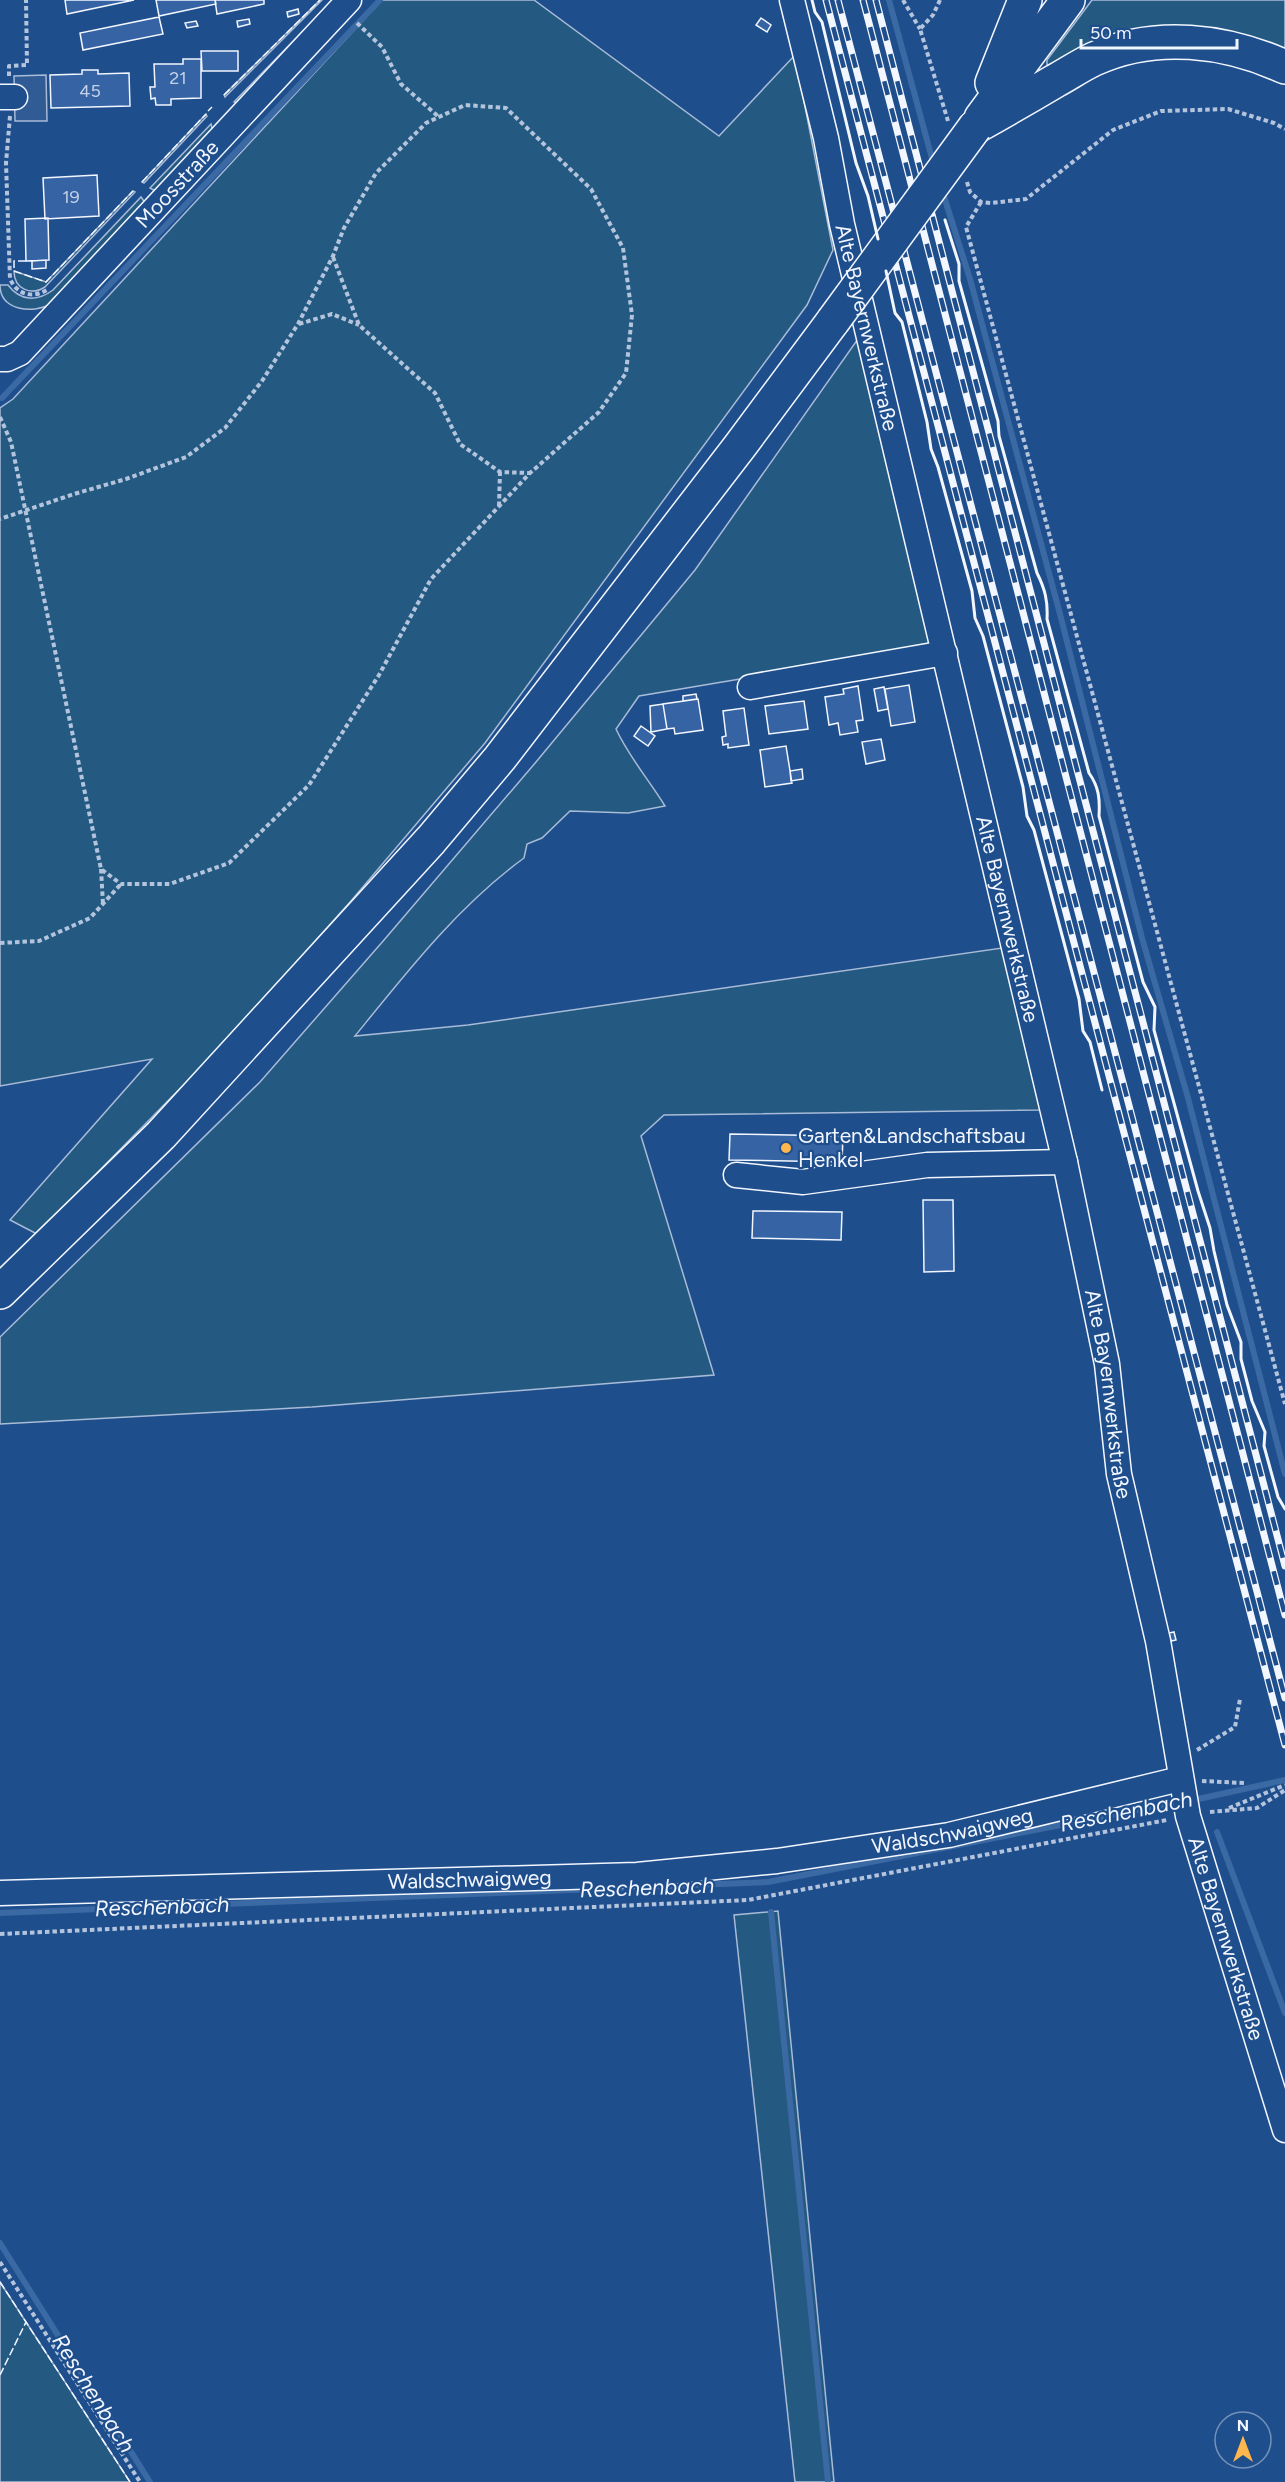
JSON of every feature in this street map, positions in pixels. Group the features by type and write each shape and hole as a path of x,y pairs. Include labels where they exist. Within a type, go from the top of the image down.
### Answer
{"highway":[{"path":"963,127 1025,0"},
{"path":"0,1292 162,1135 431,840 500,758 833,321 963,127 1068,0"},
{"path":"963,127 1095,58 1137,45 1179,41 1220,45 1257,54 1285,67"}],"street":[{"name":"Alte Bayernwerkstraße","path":"792,0 826,138 844,235 1065,1162 1107,1364 1119,1474 1158,1641 1188,1816 1285,2130"},
{"name":"Moosstraße","path":"0,359 7,359 20,353 345,4"},
{"path":"750,687 945,653"},
{"path":"736,1175 803,1182 927,1165 1065,1162"},
{"name":"Waldschwaigweg","path":"0,1893 637,1875 777,1861 949,1835 1180,1778"}],"path":[{"path":"10,279 6,163 10,132 9,66 27,65 26,0"},
{"path":"903,0 920,28 963,127"},
{"path":"920,28 933,15 940,0"},
{"path":"345,4 382,47 401,84 438,117"},
{"path":"0,519 126,479 186,457 225,428 262,381 298,324 333,256 344,228 376,173 426,123 465,105 506,108 591,189 623,248 632,315 626,373 599,412 530,473 431,579 379,675 309,785 229,863 170,884 121,884 101,868"},
{"path":"967,181 970,192 981,202 1026,199 1113,130 1161,111 1228,109 1274,123 1285,129"},
{"path":"981,202 966,227 1285,1404"},
{"path":"333,256 359,325"},
{"path":"298,324 332,314 359,325 435,393 459,444 500,472 530,473"},
{"path":"0,417 11,442 101,868 103,904"},
{"path":"499,506 500,472"},
{"path":"0,943 39,941 90,918 121,884"},
{"path":"1180,1778 1235,1727 1240,1699"},
{"path":"1180,1778 1244,1783"},
{"path":"1285,1785 1226,1809 1257,1808 1285,1790"},
{"path":"0,2262 140,2482"}],"shaded area":[{"path":"322,0 225,97 224,95"},
{"path":"333,0 244,105 234,102"},
{"path":"382,0 534,0 719,136 795,55 833,250 807,305 485,743 351,901 216,1052 37,1234 10,1220 152,1059 0,1086 0,408 13,399"},
{"path":"1092,0 1285,0 1285,56 1277,51 1047,65 1047,60"},
{"path":"46,75 47,121 15,121 14,76"},
{"path":"206,114 207,116 144,183 142,182"},
{"path":"211,124 214,136 161,194 150,188"},
{"path":"133,191 135,192 45,287 29,291 20,286 14,271 46,282"},
{"path":"141,197 148,207 51,304 27,309 11,305 5,300 1,294 0,285 8,285 18,294 29,298 41,297 53,290"},
{"path":"860,336 931,647 639,696 616,729 665,806 628,813 570,811 542,838 527,844 524,858 477,897 455,919 413,965 355,1036 468,1025 1002,948 1040,1110 664,1115 641,1136 714,1375 312,1407 0,1424 0,1337 260,1082 384,940 536,762 695,570"},
{"path":"778,1911 834,2482 795,2482 734,1915"},
{"path":"0,2282 130,2482 0,2482"}],"building":[{"path":"65,0 134,0 67,14"},
{"path":"156,0 215,0 216,4 159,16"},
{"path":"215,0 264,0 264,4 217,14"},
{"path":"298,9 299,14 288,17 287,12"},
{"path":"159,17 163,34 83,50 80,33"},
{"path":"761,18 771,25 767,32 756,25"},
{"path":"249,19 250,24 238,27 237,21"},
{"path":"196,21 198,26 187,28 185,23"},
{"path":"201,51 238,51 238,71 202,71"},
{"path":"183,59 201,59 201,98 171,99 171,105 156,105 155,98 151,99 150,87 155,87 154,64 183,64"},
{"path":"82,70 98,70 98,74 129,73 130,106 51,108 50,75 82,74"},
{"path":"97,175 99,216 45,219 43,178"},
{"path":"48,218 49,260 26,261 25,219"},
{"path":"46,260 46,268 32,269 32,261"},
{"path":"909,685 915,722 891,726 885,689"},
{"path":"858,686 863,720 856,721 858,732 840,735 838,723 829,725 825,697 844,694 843,689"},
{"path":"884,687 888,709 878,711 874,689"},
{"path":"696,694 697,699 683,701 683,696"},
{"path":"698,699 703,730 675,734 674,728 667,729 663,704"},
{"path":"804,701 808,729 769,734 765,706"},
{"path":"663,704 667,729 651,732 650,706"},
{"path":"744,708 749,745 728,748 728,744 723,745 722,737 726,736 723,711"},
{"path":"641,726 655,736 648,746 634,736"},
{"path":"881,739 885,760 866,764 862,742"},
{"path":"786,746 792,783 765,787 760,750"},
{"path":"802,769 803,779 791,781 790,771"},
{"name":"Garten&Landschaftsbau Henkel","path":"730,1134 843,1136 842,1162 729,1160"},
{"path":"923,1200 953,1200 954,1271 924,1272"},
{"path":"753,1211 842,1212 841,1240 752,1238"},
{"path":"1174,1632 1176,1640 1171,1641 1169,1633"}],"waterway":[{"path":"2,398 380,0"},
{"path":"889,0 934,166"},
{"path":"942,190 970,279 1060,614 1142,938 1188,1098 1285,1474"},
{"name":"Reschenbach","path":"1189,1801 1285,1780"},
{"name":"Reschenbach","path":"0,1913 768,1882 1179,1802"},
{"path":"1217,1832 1285,2013"},
{"path":"771,1912 828,2482"},
{"name":"Reschenbach","path":"0,2243 150,2482"}],"railway":[{"path":"826,0 1285,1745"},
{"path":"838,0 1285,1698"},
{"path":"863,0 1285,1615"},
{"path":"876,0 1285,1566"}],"fence":[{"path":"224,95 320,0"},
{"path":"208,111 212,107"},
{"path":"142,182 206,114"},
{"path":"26,261 14,261 14,271 46,282 133,191"},
{"path":"0,2282 26,2322"},
{"path":"0,2375 26,2322 130,2482"}],"wall":[{"path":"812,0 815,12 822,22 856,163 868,196 878,239"},
{"path":"945,220 959,264 959,281 998,421 999,436 1045,595 1047,619 1089,773 1097,788 1099,816 1143,982 1155,1007 1154,1030 1210,1228 1227,1305 1241,1342 1241,1359 1252,1401 1265,1432 1264,1446 1278,1497 1285,1509"},
{"path":"886,271 895,313 902,322 927,422 931,449 972,591 975,618 983,636 1023,787 1027,816 1034,830 1079,999 1083,1031 1090,1042 1102,1090"}],"place":[{"name":"Garten&Landschaftsbau Henkel","path":"786,1148"}]}
